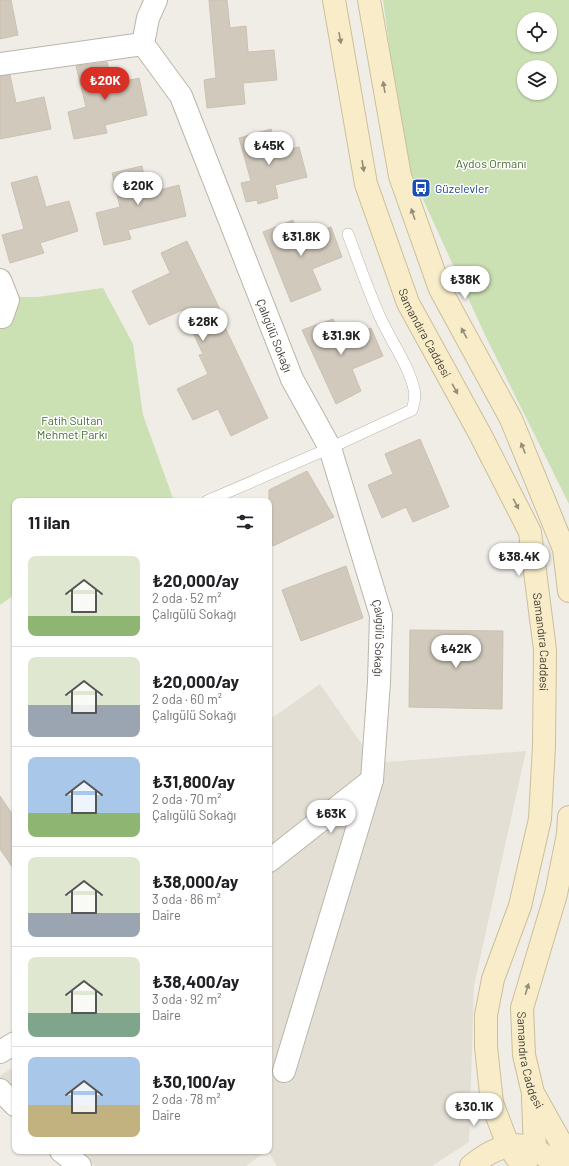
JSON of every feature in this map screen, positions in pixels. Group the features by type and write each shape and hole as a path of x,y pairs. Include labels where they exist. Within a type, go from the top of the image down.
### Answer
{"main road":[{"name":"Samandıra Caddesi","path":"334,0 366,184 408,303 480,434 530,532 545,650 544,746 540,819 520,906 493,979 486,1015 486,1047 492,1103 508,1145"},
{"path":"369,0 400,176 440,289 511,419 564,549 569,591"},
{"name":"Samandıra Caddesi","path":"569,828 556,894 522,1008 524,1055 533,1093 569,1157"},
{"path":"525,1162 533,1093"},
{"path":"477,1161 491,1130 492,1103"},
{"path":"477,1161 508,1145 523,1146 525,1162"},
{"path":"525,1162 558,1166"}],"street":[{"path":"0,64 143,44 148,18 156,0"},
{"name":"Çalıgülü Sokağı","path":"143,44 181,96 292,379 330,448 381,615 379,682 372,780 284,1071"},
{"path":"0,280 8,300 2,316"},
{"path":"272,859 372,780"},
{"path":"0,1052 12,1045"},
{"path":"0,1090 12,1102"},
{"path":"65,1154 80,1166"}],"lane":[{"path":"214,498 330,448 412,410 414,391 410,374 379,316 348,234"}],"shaded area":[{"path":"320,684 375,763 526,751 474,986 469,1142 432,1166 277,1166 270,1154 272,1154 272,718"},
{"path":"12,1068 12,1094 0,1084 0,1076"},
{"path":"81,1154 263,1154 246,1166 95,1166"}],"green space":[{"name":"Aydos Ormanı","path":"383,0 569,0 569,504 485,335 405,160"},
{"name":"Fatih Sultan Mehmet Parkı","path":"0,280 21,297 37,297 103,288 133,344 143,415 173,498 12,498 12,596 0,605"}],"building":[{"path":"0,0 11,0 18,35 0,39"},
{"path":"209,0 227,0 230,28 246,26 248,52 274,50 277,80 243,83 245,104 207,108 204,80 216,78"},
{"path":"107,62 112,84 139,78 147,115 105,125 107,133 74,139 68,112 86,107 76,66"},
{"path":"10,75 16,103 44,97 51,129 0,139 0,76"},
{"path":"271,129 278,152 299,147 307,177 275,185 278,198 258,204 257,200 246,202 241,183 251,181 239,138"},
{"path":"142,166 148,193 179,185 186,216 128,230 131,239 104,245 96,213 120,207 112,173"},
{"path":"37,176 46,207 69,201 78,231 40,243 44,253 10,263 2,235 24,229 11,183"},
{"path":"293,220 300,239 331,227 342,257 312,269 321,290 291,302 263,232"},
{"path":"187,241 225,320 222,321 268,418 231,436 218,409 193,420 177,389 208,374 199,355 203,354 182,310 149,325 132,291 170,273 161,253"},
{"path":"333,319 342,338 371,328 383,356 352,369 361,391 336,404 302,330"},
{"path":"420,439 449,507 413,522 406,507 382,518 368,485 393,474 385,454"},
{"path":"307,471 334,517 273,546 272,498 269,498 269,490"},
{"path":"346,566 363,618 301,641 282,590"},
{"path":"410,630 503,631 502,709 409,707"},
{"path":"0,796 12,814 12,867 0,849"}],"place":[{"name":"Güzelevler","path":"421,188"}]}
